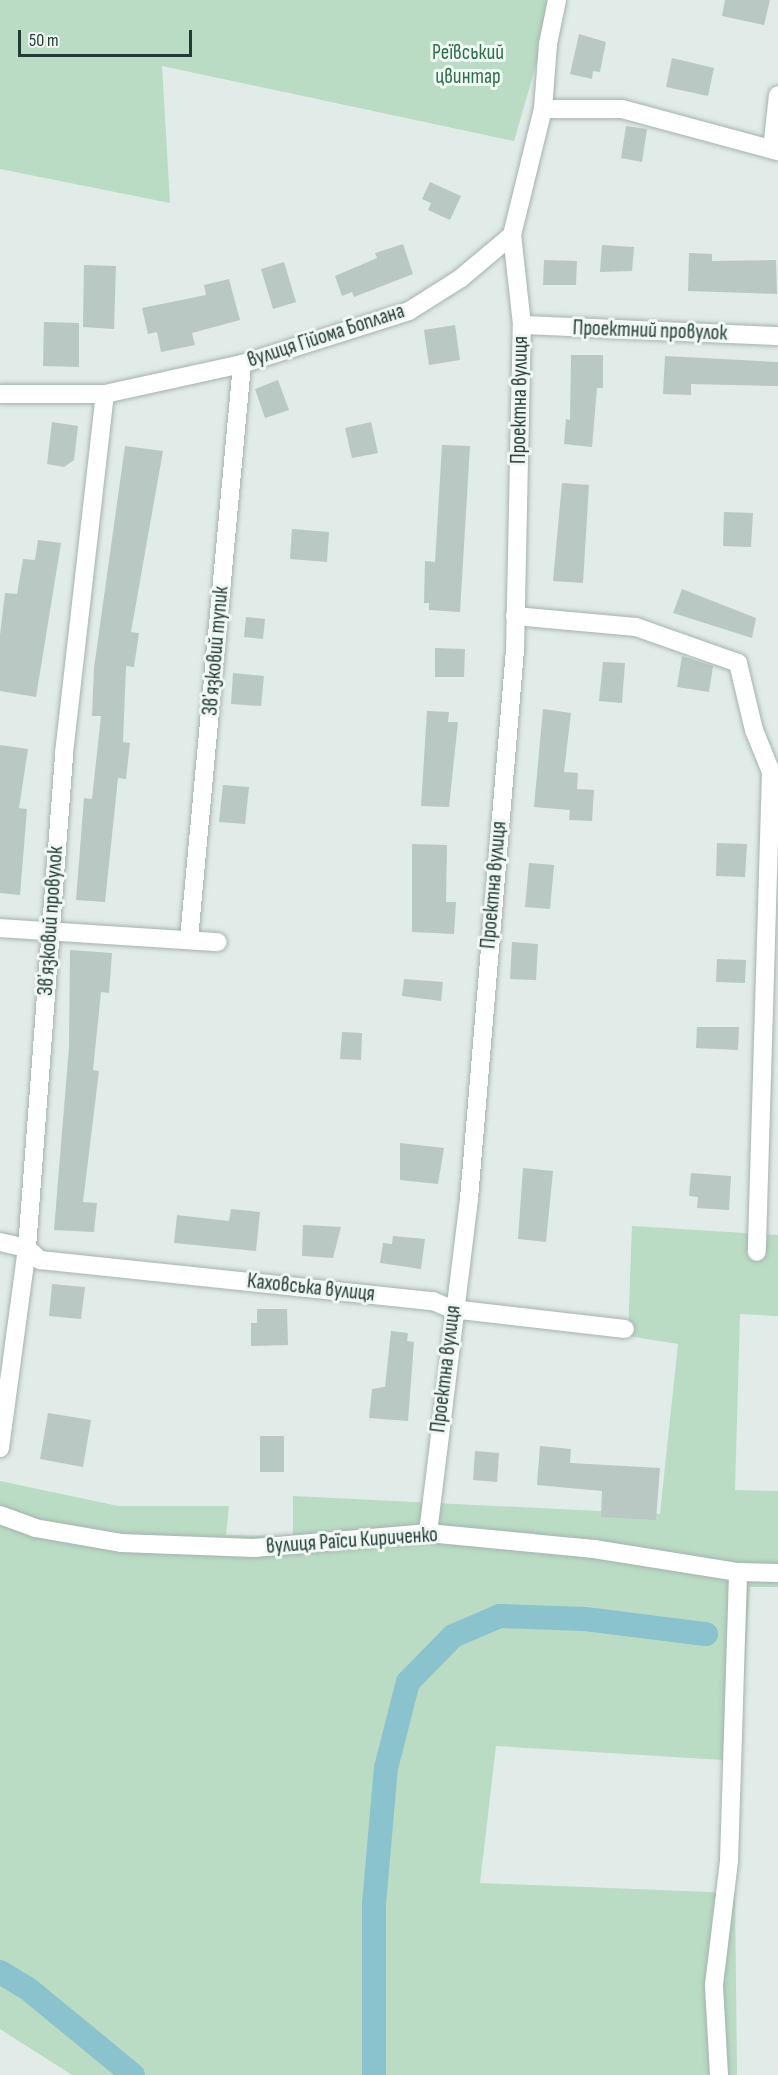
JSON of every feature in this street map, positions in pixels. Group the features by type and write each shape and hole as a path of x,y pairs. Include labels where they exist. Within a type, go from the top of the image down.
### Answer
{"street":[{"path":"512,235 543,109 548,44 557,0"},
{"path":"543,109 622,109 775,150 778,95"},
{"name":"Проектна вулиця","path":"428,1533 452,1309 469,1199 515,616 522,325 512,235"},
{"name":"вулиця Гійома Боплана","path":"0,394 105,394 243,364 409,311 461,278 512,235"},
{"name":"Проектний провулок","path":"522,325 778,336"},
{"name":"Звʼязковий тупик","path":"189,939 243,364"},
{"name":"Звʼязковий провулок","path":"0,1448 27,1248 64,753 105,394"},
{"path":"515,616 636,627 738,663 754,730 774,772 757,1252"},
{"path":"0,928 218,942"},
{"name":"Каховська вулиця","path":"0,1242 27,1248 40,1260 433,1301 452,1309 625,1329"},
{"name":"вулиця Раїси Кириченко","path":"0,1515 35,1528 121,1543 254,1548 428,1533 594,1549 738,1572 778,1573"},
{"path":"719,2075 714,1985 729,1861 738,1572"}],"green space":[{"name":"Реївський цвинтар","path":"0,0 555,0 514,141 162,66 170,203 0,169"},
{"path":"632,1226 778,1235 778,1316 740,1314 735,1490 778,1491 778,1587 750,1587 739,1761 496,1746 480,1883 735,1893 737,2075 72,2075 0,2029 0,1481 118,1506 229,1506 226,1535 293,1536 293,1496 660,1514 678,1344 628,1336"}],"building":[{"path":"725,0 770,0 764,25 722,16"},
{"path":"579,34 606,42 600,72 593,71 592,79 570,74"},
{"path":"672,58 714,68 708,96 666,87"},
{"path":"626,126 647,129 642,162 621,158"},
{"path":"430,182 461,196 450,220 428,210 431,203 422,199"},
{"path":"403,244 413,274 354,297 352,292 342,296 335,276 377,258 375,253"},
{"path":"602,245 634,247 632,271 600,272"},
{"path":"689,253 712,254 712,261 776,260 777,294 688,291"},
{"path":"544,260 577,261 576,285 543,285"},
{"path":"284,262 296,302 273,309 261,269"},
{"path":"84,265 116,266 114,329 83,327"},
{"path":"229,279 240,320 192,333 195,345 161,352 157,332 148,334 142,308 206,295 204,285"},
{"path":"44,322 79,323 79,367 43,366"},
{"path":"455,325 460,360 429,365 424,330"},
{"path":"571,355 603,355 603,388 597,388 592,447 564,444 566,419 570,420"},
{"path":"665,356 778,362 778,386 691,384 691,395 663,394"},
{"path":"278,380 289,410 265,418 255,389"},
{"path":"52,422 78,426 74,460 64,467 47,464"},
{"path":"371,422 378,453 352,458 345,428"},
{"path":"442,445 470,446 460,612 429,610 429,603 424,603 425,561 435,562"},
{"path":"125,446 163,451 131,632 139,633 134,667 126,666 123,742 130,743 126,779 118,778 105,902 76,900 84,798 92,799 101,716 92,716 94,668"},
{"path":"562,483 589,485 583,583 553,581"},
{"path":"724,512 753,513 751,547 723,546"},
{"path":"292,529 329,532 327,562 290,559"},
{"path":"38,540 61,543 36,697 0,691 0,635 5,593 17,594 23,559 35,560"},
{"path":"682,589 756,618 752,638 673,613"},
{"path":"246,617 265,619 263,639 244,637"},
{"path":"435,648 465,649 464,677 435,677"},
{"path":"682,656 713,666 709,692 677,687"},
{"path":"603,662 625,663 622,703 599,701"},
{"path":"233,673 264,676 261,706 231,704"},
{"path":"543,709 571,713 564,772 578,773 577,789 594,790 592,821 569,820 570,810 534,807"},
{"path":"427,711 449,712 448,722 458,722 449,807 421,806"},
{"path":"0,745 28,749 19,808 27,809 20,895 0,893"},
{"path":"223,785 249,787 245,824 219,822"},
{"path":"717,843 747,844 745,877 716,876"},
{"path":"412,844 447,845 446,902 456,902 454,934 412,932"},
{"path":"529,863 554,865 550,909 525,907"},
{"path":"512,942 538,944 536,980 510,979"},
{"path":"70,950 112,953 109,993 101,992 93,1070 99,1071 83,1202 97,1203 94,1232 54,1230 69,1047"},
{"path":"717,959 746,960 745,983 716,982"},
{"path":"404,979 443,982 441,1001 402,996"},
{"path":"697,1027 739,1027 738,1050 696,1048"},
{"path":"342,1032 362,1033 361,1060 340,1059"},
{"path":"400,1143 444,1148 438,1184 400,1180"},
{"path":"523,1168 553,1171 546,1242 518,1239"},
{"path":"691,1173 731,1176 729,1210 697,1208 698,1197 689,1196"},
{"path":"231,1209 260,1212 256,1251 174,1243 177,1215 229,1221"},
{"path":"303,1225 341,1227 333,1258 302,1256"},
{"path":"393,1236 425,1239 421,1269 380,1263 383,1243 392,1244"},
{"path":"52,1284 85,1287 81,1319 49,1316"},
{"path":"257,1309 287,1309 288,1345 251,1346 251,1323 257,1323"},
{"path":"391,1331 408,1333 407,1341 414,1342 408,1421 369,1418 372,1389 385,1387"},
{"path":"48,1413 91,1420 83,1467 40,1459"},
{"path":"260,1436 284,1436 284,1472 260,1472"},
{"path":"540,1446 571,1449 570,1463 660,1468 656,1520 601,1517 602,1491 537,1485"},
{"path":"475,1451 499,1453 497,1482 473,1480"}],"waterway":[{"path":"374,2075 374,1904 386,1768 408,1682 453,1636 500,1616 585,1619 706,1634"},
{"path":"0,1972 27,1988 133,2075"}]}
